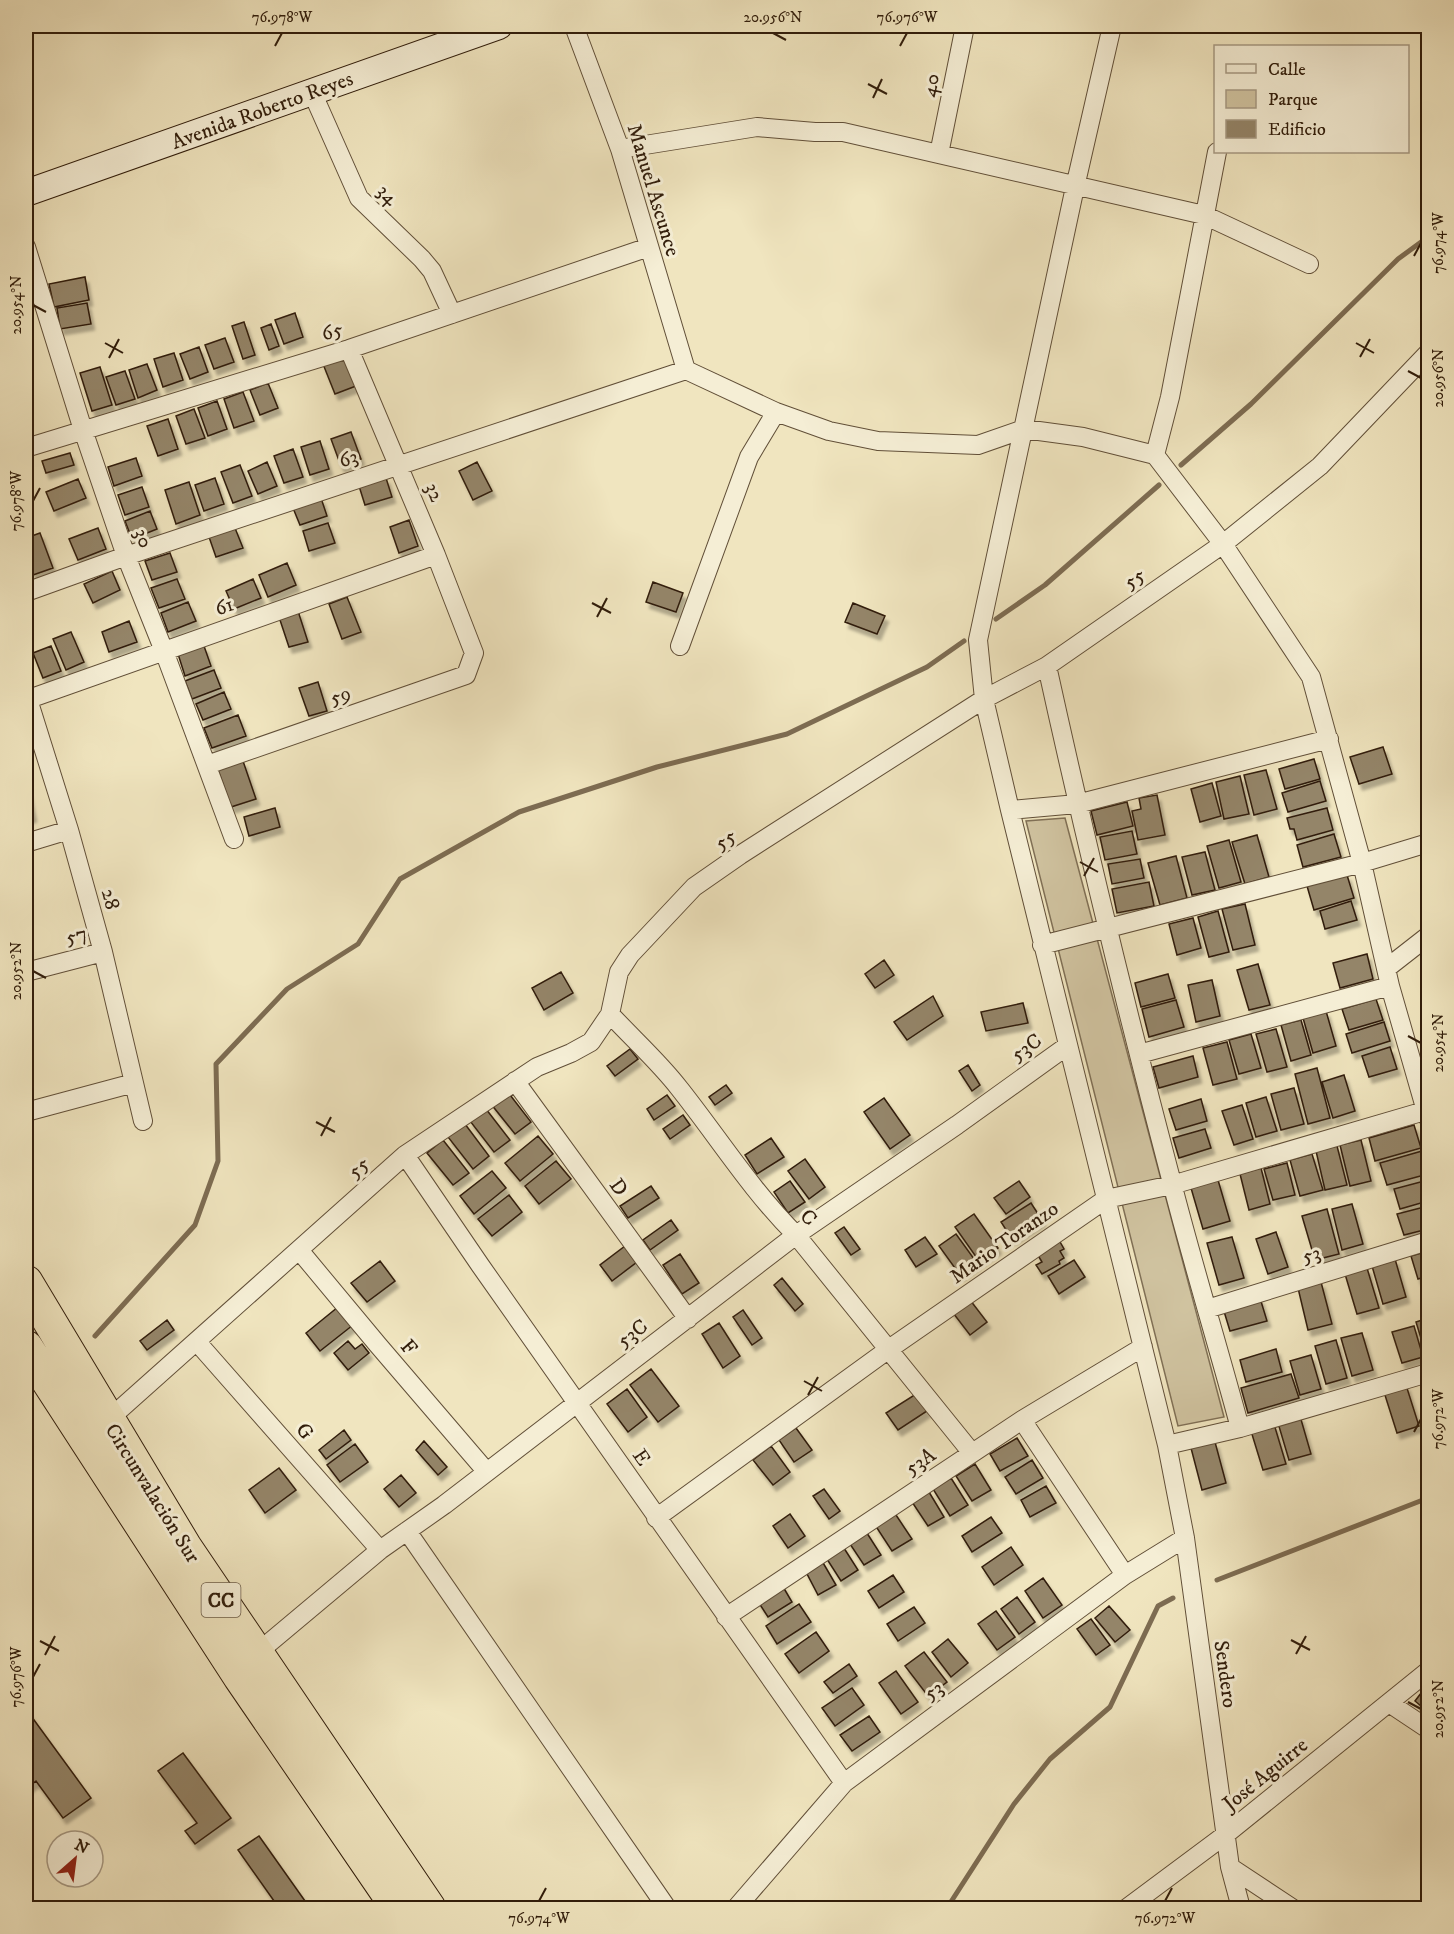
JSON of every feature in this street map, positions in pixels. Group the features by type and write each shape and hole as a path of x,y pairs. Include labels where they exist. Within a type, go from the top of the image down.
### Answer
{"highway":[{"name":"Circunvalación Sur","path":"26,1282 185,1547 246,1661 398,1908"},
{"name":"Circunvalación Sur","path":"26,1347 246,1661 429,1908"}],"main road":[{"name":"Avenida Roberto Reyes","path":"26,194 499,26"}],"street":[{"name":"Manuel Ascunce","path":"574,26 620,149 686,370"},
{"name":"40","path":"939,154 965,26"},
{"name":"Sendero","path":"1112,26 1075,187 978,640 984,699 1010,810 1167,1445 1185,1538 1230,1867 1241,1908"},
{"name":"34","path":"312,92 358,198 432,271 452,314"},
{"path":"620,149 757,127 843,132 1204,215 1309,264"},
{"path":"1155,455 1170,397 1217,153"},
{"name":"30","path":"26,247 83,430 126,556 234,839"},
{"name":"65","path":"26,448 349,349 649,247"},
{"name":"32","path":"349,349 399,465 474,653"},
{"name":"55","path":"108,1420 405,1155 537,1067 591,1042 610,1014 619,972 630,955 694,887 740,855 984,699 1047,666 1223,544 1320,466 1428,353"},
{"path":"686,370 776,412 829,432 878,441 978,445 1024,429 1083,437 1155,455 1223,544 1311,677 1362,863 1390,986 1428,1113"},
{"name":"63","path":"26,592 126,556 686,370"},
{"path":"680,646 749,458 776,412"},
{"name":"61","path":"26,697 436,555"},
{"name":"59","path":"207,765 466,675 474,653"},
{"path":"1047,666 1077,804 1172,1185 1240,1428"},
{"name":"28","path":"26,697 69,830 102,952 143,1121"},
{"path":"1010,810 1077,804 1329,739"},
{"path":"26,843 69,830"},
{"path":"1042,945 1362,863 1428,843"},
{"path":"1387,968 1428,936"},
{"name":"57","path":"26,972 102,952"},
{"path":"1139,1054 1390,986"},
{"name":"C","path":"610,1014 678,1086 777,1216 796,1235 972,1453"},
{"name":"53C","path":"246,1661 380,1550 796,1235 957,1125 1067,1046"},
{"name":"D","path":"515,1081 688,1319"},
{"path":"26,1112 134,1083"},
{"name":"Mario Toranzo","path":"656,1518 889,1349 1106,1199 1172,1185 1428,1113"},
{"name":"E","path":"405,1155 656,1518 844,1784"},
{"name":"53","path":"1208,1309 1428,1241"},
{"name":"F","path":"299,1250 486,1471"},
{"name":"G","path":"197,1342 380,1550"},
{"name":"53A","path":"726,1617 1022,1420 1143,1347"},
{"path":"1167,1445 1240,1428 1428,1373"},
{"path":"1022,1420 1125,1575"},
{"path":"407,1531 667,1908"},
{"name":"53","path":"736,1908 844,1784 1125,1575 1185,1538"},
{"name":"José Aguirre","path":"1127,1908 1225,1834 1428,1671"},
{"path":"1389,1702 1428,1729"},
{"path":"1230,1867 1292,1908"}],"green space":[{"path":"1065,818 1224,1417 1178,1426 1026,821"}],"building":[{"path":"85,277 89,300 54,307 49,284"},
{"path":"87,303 91,324 60,329 57,308"},
{"path":"295,313 303,337 284,344 275,320"},
{"path":"244,322 255,355 243,359 232,326"},
{"path":"271,324 279,346 269,350 261,328"},
{"path":"225,338 234,362 214,369 205,345"},
{"path":"199,347 208,372 190,379 180,354"},
{"path":"174,353 183,380 163,387 154,359"},
{"path":"343,356 356,386 335,394 323,364"},
{"path":"147,364 157,390 138,398 129,370"},
{"path":"100,367 112,405 92,411 80,373"},
{"path":"125,371 135,399 116,405 106,377"},
{"path":"268,383 278,408 260,415 250,390"},
{"path":"243,392 254,421 234,428 224,399"},
{"path":"217,401 227,429 208,436 198,408"},
{"path":"194,409 205,438 186,444 176,416"},
{"path":"168,419 178,449 158,456 147,426"},
{"path":"351,432 361,459 341,466 331,439"},
{"path":"320,441 329,469 310,475 301,447"},
{"path":"293,449 303,477 284,483 274,456"},
{"path":"70,453 74,465 46,473 42,461"},
{"path":"136,458 142,476 114,486 108,467"},
{"path":"267,462 277,486 258,494 248,471"},
{"path":"477,462 492,491 473,500 459,471"},
{"path":"240,465 252,496 233,503 221,472"},
{"path":"215,478 224,504 204,511 195,485"},
{"path":"386,478 392,497 365,505 359,486"},
{"path":"78,479 86,498 54,511 46,492"},
{"path":"189,482 200,515 176,524 165,490"},
{"path":"142,487 149,507 125,515 118,495"},
{"path":"321,498 327,516 300,525 293,508"},
{"path":"150,511 157,529 132,539 125,521"},
{"path":"409,520 418,546 399,553 390,527"},
{"path":"328,523 335,543 309,551 303,531"},
{"path":"98,528 106,549 78,560 69,539"},
{"path":"235,528 243,548 216,557 209,537"},
{"path":"40,533 53,568 33,575 26,554 26,538"},
{"path":"170,553 177,572 152,580 145,561"},
{"path":"287,563 296,585 268,597 259,575"},
{"path":"112,571 120,590 93,603 84,584"},
{"path":"177,579 185,599 159,608 151,588"},
{"path":"253,579 261,598 234,609 226,591"},
{"path":"653,582 683,593 676,612 646,602"},
{"path":"347,597 361,632 342,639 329,604"},
{"path":"188,602 196,621 168,632 161,613"},
{"path":"853,603 885,616 877,634 845,622"},
{"path":"298,611 308,642 289,647 279,617"},
{"path":"129,621 137,642 109,652 102,632"},
{"path":"71,632 84,662 66,670 53,639"},
{"path":"51,646 61,671 43,678 33,653"},
{"path":"204,646 211,666 185,676 178,654"},
{"path":"214,670 221,688 192,699 185,681"},
{"path":"318,682 327,711 309,716 299,688"},
{"path":"224,692 231,709 203,720 196,704"},
{"path":"238,715 246,736 212,748 204,728"},
{"path":"1383,747 1392,774 1359,784 1350,757"},
{"path":"1314,759 1320,779 1285,789 1279,769"},
{"path":"243,761 256,799 231,807 218,770"},
{"path":"1266,770 1277,809 1254,815 1244,775"},
{"path":"1240,776 1249,814 1224,819 1216,782"},
{"path":"1320,781 1326,801 1288,812 1282,793"},
{"path":"1212,783 1221,816 1200,822 1191,789"},
{"path":"26,792 28,792 33,816 26,818"},
{"path":"1157,795 1165,835 1138,840 1132,811 1141,809 1139,798"},
{"path":"1127,802 1133,826 1097,835 1091,811"},
{"path":"275,808 280,827 249,836 244,817"},
{"path":"1327,808 1333,830 1297,840 1294,829 1290,829 1287,818"},
{"path":"1132,831 1137,854 1105,860 1100,837"},
{"path":"1334,834 1341,857 1303,867 1297,845"},
{"path":"1257,835 1269,877 1245,884 1232,842"},
{"path":"1229,840 1241,882 1219,888 1207,846"},
{"path":"1205,852 1215,890 1192,895 1182,857"},
{"path":"1176,856 1187,898 1160,905 1148,863"},
{"path":"1140,859 1144,878 1112,884 1108,864"},
{"path":"1347,875 1354,898 1314,910 1307,886"},
{"path":"1149,882 1154,906 1117,913 1112,889"},
{"path":"1351,901 1357,920 1325,929 1320,911"},
{"path":"1245,904 1255,945 1233,950 1222,909"},
{"path":"1218,911 1229,952 1209,957 1198,917"},
{"path":"1193,918 1201,948 1177,955 1169,924"},
{"path":"1367,954 1373,979 1340,988 1333,963"},
{"path":"884,960 894,975 875,988 865,974"},
{"path":"1258,964 1270,1005 1249,1010 1237,970"},
{"path":"561,972 573,993 544,1010 532,988"},
{"path":"1168,974 1175,998 1141,1007 1135,983"},
{"path":"1212,980 1220,1016 1196,1022 1188,985"},
{"path":"933,996 943,1016 907,1040 894,1022"},
{"path":"1376,999 1383,1020 1349,1030 1342,1009"},
{"path":"1176,1000 1184,1027 1149,1037 1142,1009"},
{"path":"1023,1003 1028,1023 986,1031 981,1012"},
{"path":"1326,1011 1336,1046 1313,1053 1303,1018"},
{"path":"1301,1020 1311,1055 1291,1061 1281,1025"},
{"path":"1384,1022 1390,1041 1352,1053 1346,1034"},
{"path":"1276,1029 1287,1067 1267,1072 1256,1034"},
{"path":"1251,1034 1261,1068 1239,1074 1229,1040"},
{"path":"1227,1042 1237,1079 1213,1085 1203,1048"},
{"path":"1390,1047 1397,1069 1369,1077 1362,1056"},
{"path":"630,1049 638,1059 615,1076 607,1066"},
{"path":"1193,1056 1198,1077 1159,1088 1153,1067"},
{"path":"968,1065 980,1085 972,1091 959,1071"},
{"path":"1317,1068 1330,1118 1308,1124 1295,1074"},
{"path":"1344,1075 1355,1111 1333,1118 1322,1082"},
{"path":"726,1085 732,1093 715,1105 709,1097"},
{"path":"1294,1088 1304,1124 1281,1130 1271,1094"},
{"path":"507,1091 531,1122 515,1134 491,1104"},
{"path":"667,1095 675,1106 654,1120 647,1109"},
{"path":"1266,1097 1277,1131 1256,1137 1246,1103"},
{"path":"884,1098 910,1135 890,1149 864,1112"},
{"path":"1201,1099 1207,1121 1176,1130 1169,1109"},
{"path":"1242,1105 1253,1139 1234,1145 1222,1111"},
{"path":"486,1109 510,1140 494,1152 470,1121"},
{"path":"683,1115 690,1125 670,1139 663,1129"},
{"path":"465,1124 489,1156 473,1169 448,1137"},
{"path":"1414,1125 1421,1148 1375,1161 1369,1138"},
{"path":"1205,1129 1211,1148 1179,1158 1173,1138"},
{"path":"538,1136 553,1154 520,1181 505,1163"},
{"path":"771,1138 784,1157 757,1174 745,1155"},
{"path":"443,1140 469,1173 453,1185 427,1153"},
{"path":"1361,1140 1371,1181 1350,1186 1340,1145"},
{"path":"1337,1146 1347,1185 1325,1190 1316,1151"},
{"path":"1422,1151 1428,1174 1387,1185 1380,1163"},
{"path":"1312,1154 1323,1190 1300,1196 1290,1160"},
{"path":"805,1159 825,1187 809,1199 788,1171"},
{"path":"556,1161 571,1179 539,1204 525,1186"},
{"path":"1287,1163 1295,1195 1273,1200 1264,1169"},
{"path":"1261,1168 1270,1204 1249,1210 1240,1174"},
{"path":"492,1171 506,1188 474,1214 460,1196"},
{"path":"1218,1180 1230,1221 1203,1229 1191,1188"},
{"path":"1428,1180 1428,1201 1400,1209 1394,1189"},
{"path":"790,1181 805,1202 788,1213 774,1192"},
{"path":"1019,1181 1030,1197 1006,1214 994,1198"},
{"path":"651,1186 659,1198 628,1218 620,1206"},
{"path":"509,1195 522,1212 492,1236 478,1219"},
{"path":"1031,1203 1042,1220 1012,1239 1001,1222"},
{"path":"1352,1204 1363,1244 1342,1250 1332,1209"},
{"path":"1428,1206 1428,1229 1404,1235 1397,1214"},
{"path":"1327,1209 1339,1254 1315,1260 1302,1216"},
{"path":"974,1214 998,1248 979,1261 955,1227"},
{"path":"671,1220 678,1230 650,1250 643,1240"},
{"path":"844,1227 860,1249 851,1255 835,1233"},
{"path":"1276,1232 1288,1267 1268,1274 1256,1239"},
{"path":"956,1234 977,1263 960,1275 939,1246"},
{"path":"925,1237 937,1254 916,1267 905,1250"},
{"path":"1232,1237 1244,1278 1219,1285 1207,1243"},
{"path":"1059,1240 1064,1249 1060,1251 1064,1258 1059,1261 1060,1264 1042,1274 1036,1265 1042,1262 1036,1252"},
{"path":"625,1246 637,1262 612,1281 600,1265"},
{"path":"1428,1251 1428,1276 1418,1279 1411,1256"},
{"path":"680,1254 699,1283 682,1294 663,1265"},
{"path":"1395,1259 1406,1297 1383,1304 1372,1266"},
{"path":"1074,1260 1085,1277 1059,1294 1048,1276"},
{"path":"380,1261 395,1281 367,1302 351,1283"},
{"path":"1367,1268 1379,1308 1357,1314 1345,1274"},
{"path":"782,1278 803,1304 795,1311 774,1285"},
{"path":"1321,1282 1332,1324 1308,1330 1298,1288"},
{"path":"967,1296 987,1322 970,1335 950,1309"},
{"path":"1260,1298 1267,1321 1230,1331 1223,1308"},
{"path":"338,1307 353,1325 320,1351 306,1333"},
{"path":"743,1310 762,1338 752,1345 733,1317"},
{"path":"1428,1318 1428,1357 1427,1358 1416,1322"},
{"path":"167,1320 174,1330 147,1350 140,1341"},
{"path":"719,1323 740,1356 723,1368 702,1334"},
{"path":"1414,1326 1423,1357 1402,1363 1392,1332"},
{"path":"1362,1333 1373,1370 1352,1376 1341,1338"},
{"path":"1336,1340 1347,1378 1326,1384 1315,1346"},
{"path":"348,1341 355,1349 362,1344 369,1353 348,1370 334,1353"},
{"path":"1276,1349 1282,1372 1246,1382 1240,1360"},
{"path":"1311,1355 1321,1389 1300,1395 1290,1361"},
{"path":"651,1369 679,1406 658,1422 630,1385"},
{"path":"1291,1374 1299,1398 1248,1413 1241,1388"},
{"path":"1406,1385 1419,1426 1397,1433 1384,1392"},
{"path":"627,1389 647,1417 628,1432 607,1404"},
{"path":"916,1394 927,1411 898,1430 886,1413"},
{"path":"1300,1416 1311,1454 1289,1460 1278,1423"},
{"path":"1274,1424 1286,1464 1263,1470 1251,1431"},
{"path":"796,1428 812,1450 794,1462 779,1440"},
{"path":"344,1430 351,1440 326,1459 319,1450"},
{"path":"1017,1438 1028,1456 1000,1471 990,1454"},
{"path":"424,1441 447,1467 438,1475 416,1450"},
{"path":"1215,1442 1226,1483 1202,1490 1191,1448"},
{"path":"355,1444 368,1462 340,1482 327,1465"},
{"path":"771,1446 790,1472 773,1485 753,1460"},
{"path":"1032,1460 1043,1478 1016,1494 1005,1477"},
{"path":"975,1464 991,1490 972,1501 956,1476"},
{"path":"279,1468 296,1490 265,1513 249,1490"},
{"path":"401,1475 416,1493 399,1507 384,1489"},
{"path":"951,1478 968,1505 950,1516 933,1489"},
{"path":"1046,1486 1056,1503 1030,1517 1021,1500"},
{"path":"824,1489 840,1511 829,1519 813,1496"},
{"path":"929,1492 944,1517 928,1526 912,1502"},
{"path":"894,1512 912,1539 892,1551 875,1525"},
{"path":"790,1514 805,1536 788,1548 773,1526"},
{"path":"991,1517 1002,1533 972,1552 962,1536"},
{"path":"865,1530 881,1555 864,1565 848,1541"},
{"path":"842,1545 858,1570 841,1581 825,1556"},
{"path":"1011,1547 1023,1565 994,1585 982,1567"},
{"path":"822,1561 836,1585 818,1595 805,1570"},
{"path":"893,1575 904,1592 879,1608 868,1591"},
{"path":"1043,1578 1062,1605 1043,1618 1025,1591"},
{"path":"782,1585 792,1602 768,1617 757,1600"},
{"path":"1017,1597 1035,1622 1019,1634 1001,1609"},
{"path":"799,1604 811,1622 777,1644 766,1626"},
{"path":"1109,1606 1130,1630 1115,1642 1095,1618"},
{"path":"914,1607 925,1623 898,1641 887,1624"},
{"path":"996,1611 1015,1637 997,1650 978,1624"},
{"path":"1091,1619 1110,1645 1096,1655 1077,1629"},
{"path":"816,1632 829,1651 799,1673 785,1654"},
{"path":"948,1639 968,1663 951,1677 932,1652"},
{"path":"924,1652 947,1682 928,1696 905,1666"},
{"path":"849,1664 857,1676 833,1693 824,1682"},
{"path":"896,1671 918,1702 901,1714 879,1683"},
{"path":"1428,1684 1428,1712 1415,1701"},
{"path":"852,1688 864,1705 835,1726 822,1708"},
{"path":"26,1709 91,1798 63,1818 36,1781 26,1789"},
{"path":"869,1716 880,1732 852,1751 840,1735"},
{"path":"183,1753 231,1818 195,1844 185,1831 197,1823 158,1771"},
{"path":"259,1836 310,1908 279,1908 238,1850"}],"waterway":[{"path":"1181,465 1251,404 1398,259 1428,237"},
{"path":"996,619 1045,585 1159,485"},
{"path":"95,1336 195,1225 218,1161 216,1064 287,989 358,944 400,879 519,812 657,767 787,734 927,667 964,641"},
{"path":"1217,1580 1428,1498"},
{"path":"947,1908 1014,1804 1050,1759 1110,1707 1158,1606 1173,1598"}]}
